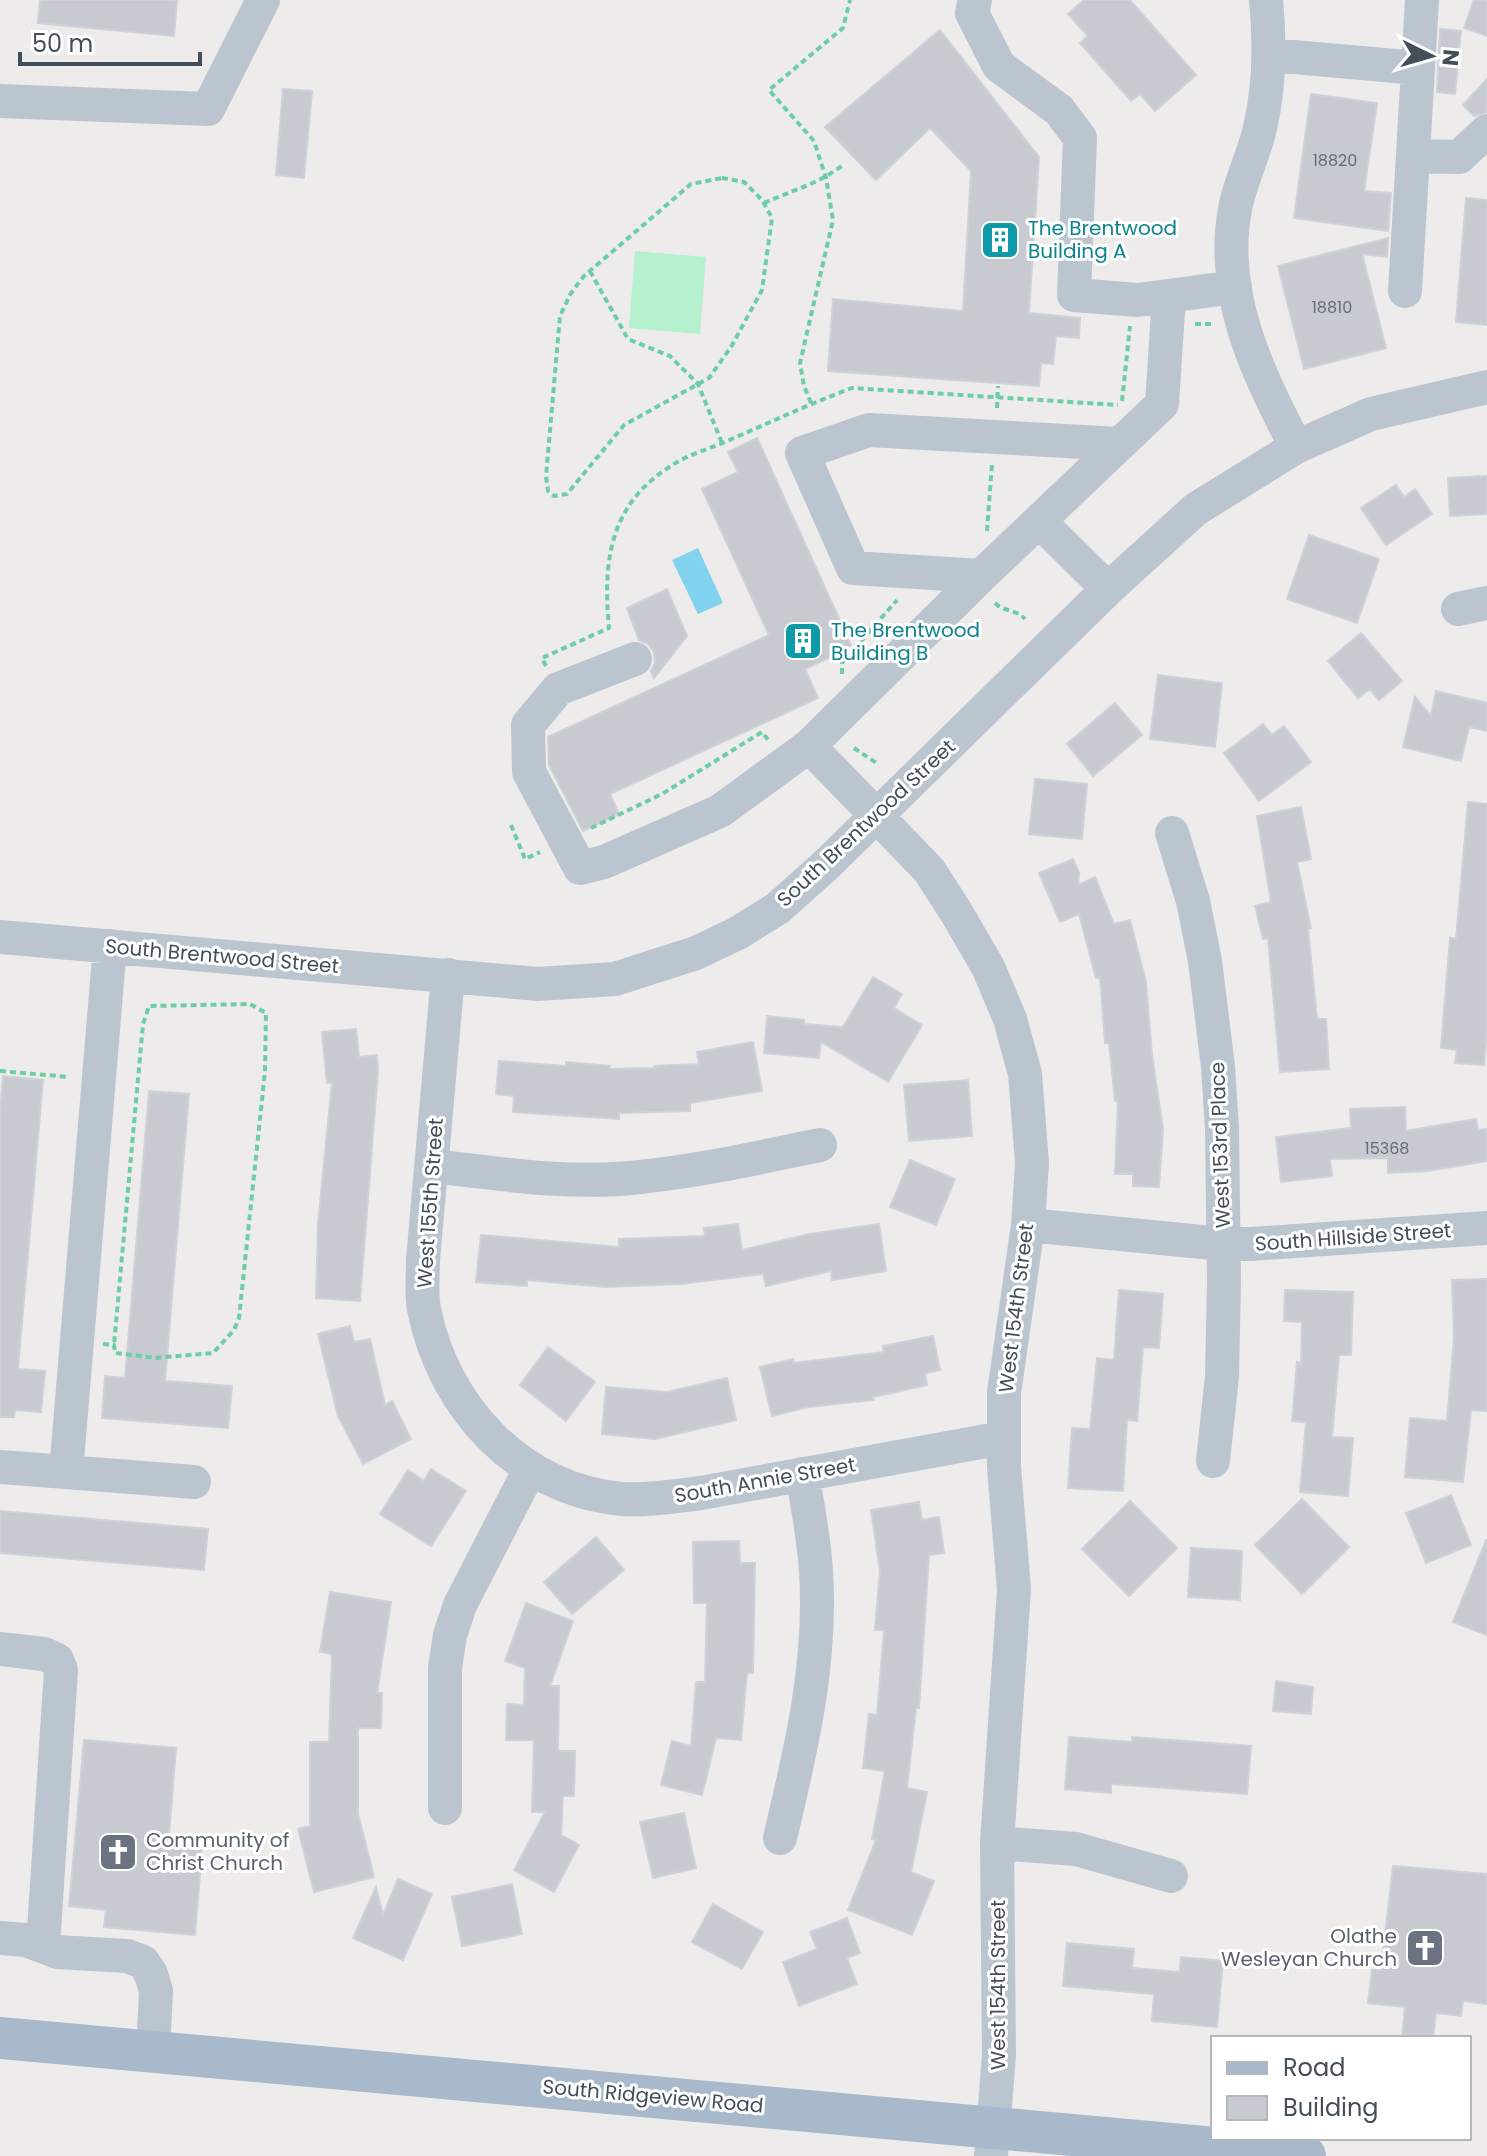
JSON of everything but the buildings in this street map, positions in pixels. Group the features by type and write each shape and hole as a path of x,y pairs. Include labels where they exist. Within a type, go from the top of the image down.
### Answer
{"main road":[{"name":"South Ridgeview Road","path":"0,2038 993,2142 1305,2156"}],"street":[{"path":"0,101 208,109 263,0"},
{"path":"975,0 972,13 999,66 1059,110 1080,138 1074,295 1138,300 1235,287"},
{"path":"1266,0 1270,55 1260,127 1235,209 1231,255 1239,313 1257,370 1296,447"},
{"path":"1405,291 1422,0"},
{"path":"1270,55 1418,68"},
{"path":"1414,156 1459,157 1487,131"},
{"path":"635,659 558,689 528,725 529,772 580,868 604,862 720,811 809,746 981,576 1162,404 1169,296"},
{"name":"South Brentwood Street","path":"0,937 538,984 615,979 696,953 738,933 778,908 878,815 1108,589 1196,509 1296,447 1371,414 1487,387"},
{"path":"981,576 853,568 802,453 869,430 1120,444"},
{"path":"1039,521 1108,589"},
{"name":"West 154th Street","path":"809,746 929,870 988,967 1010,1019 1025,1074 1032,1163 1028,1225 1004,1393 1003,1438 1014,1589 997,1843 1000,2001 993,2142"},
{"name":"West 153rd Place","path":"1172,833 1193,901 1213,1019 1222,1128 1222,1376 1213,1461"},
{"path":"66,1472 110,946"},
{"name":"West 155th Street","path":"448,975 423,1260 423,1306 443,1370 458,1400 481,1427 530,1469"},
{"path":"433,1166 531,1178 639,1178 820,1145"},
{"name":"South Hillside Street","path":"1028,1225 1223,1244 1487,1228"},
{"name":"South Annie Street","path":"530,1469 575,1489 622,1499 701,1493 1003,1438"},
{"path":"0,1467 194,1482"},
{"path":"445,1808 445,1668 450,1635 460,1605 530,1469"},
{"path":"780,1838 807,1719 816,1634 816,1571 802,1474"},
{"path":"0,1649 44,1654 57,1660 61,1670 43,1946"},
{"path":"997,1843 1076,1849 1171,1876"},
{"path":"0,1938 26,1940 57,1952 127,1956 143,1962 156,1991 153,2052"}],"path":[{"path":"811,403 800,363 833,220 826,178 814,141 769,90 843,28 850,0"},
{"path":"764,203 826,178 843,165"},
{"path":"722,178 744,182 764,203 772,218 762,290 731,347 709,378 624,425 567,494 554,496 548,491 546,476 560,316 571,293 590,271 691,184 722,178"},
{"path":"590,271 628,339 670,356 698,384 722,443"},
{"path":"986,535 998,386"},
{"path":"841,676 842,663 901,595"},
{"path":"511,825 525,859 662,794 762,732 773,745"},
{"path":"250,1004 266,1013 265,1071 239,1318 234,1330 213,1353 155,1358 115,1353 114,1345 143,1024 149,1006 250,1004"},
{"path":"77,1342 114,1345"}],"green space":[{"path":"635,251 706,257 700,334 629,328"}],"water":[{"path":"698,548 723,603 698,614 672,560"}],"place":[{"name":"The Brentwood Building A","path":"1000,240"},
{"name":"The Brentwood Building B","path":"803,641"},
{"name":"Community of Christ Church","path":"118,1852"},
{"name":"Olathe Wesleyan Church","path":"1425,1948"}]}
